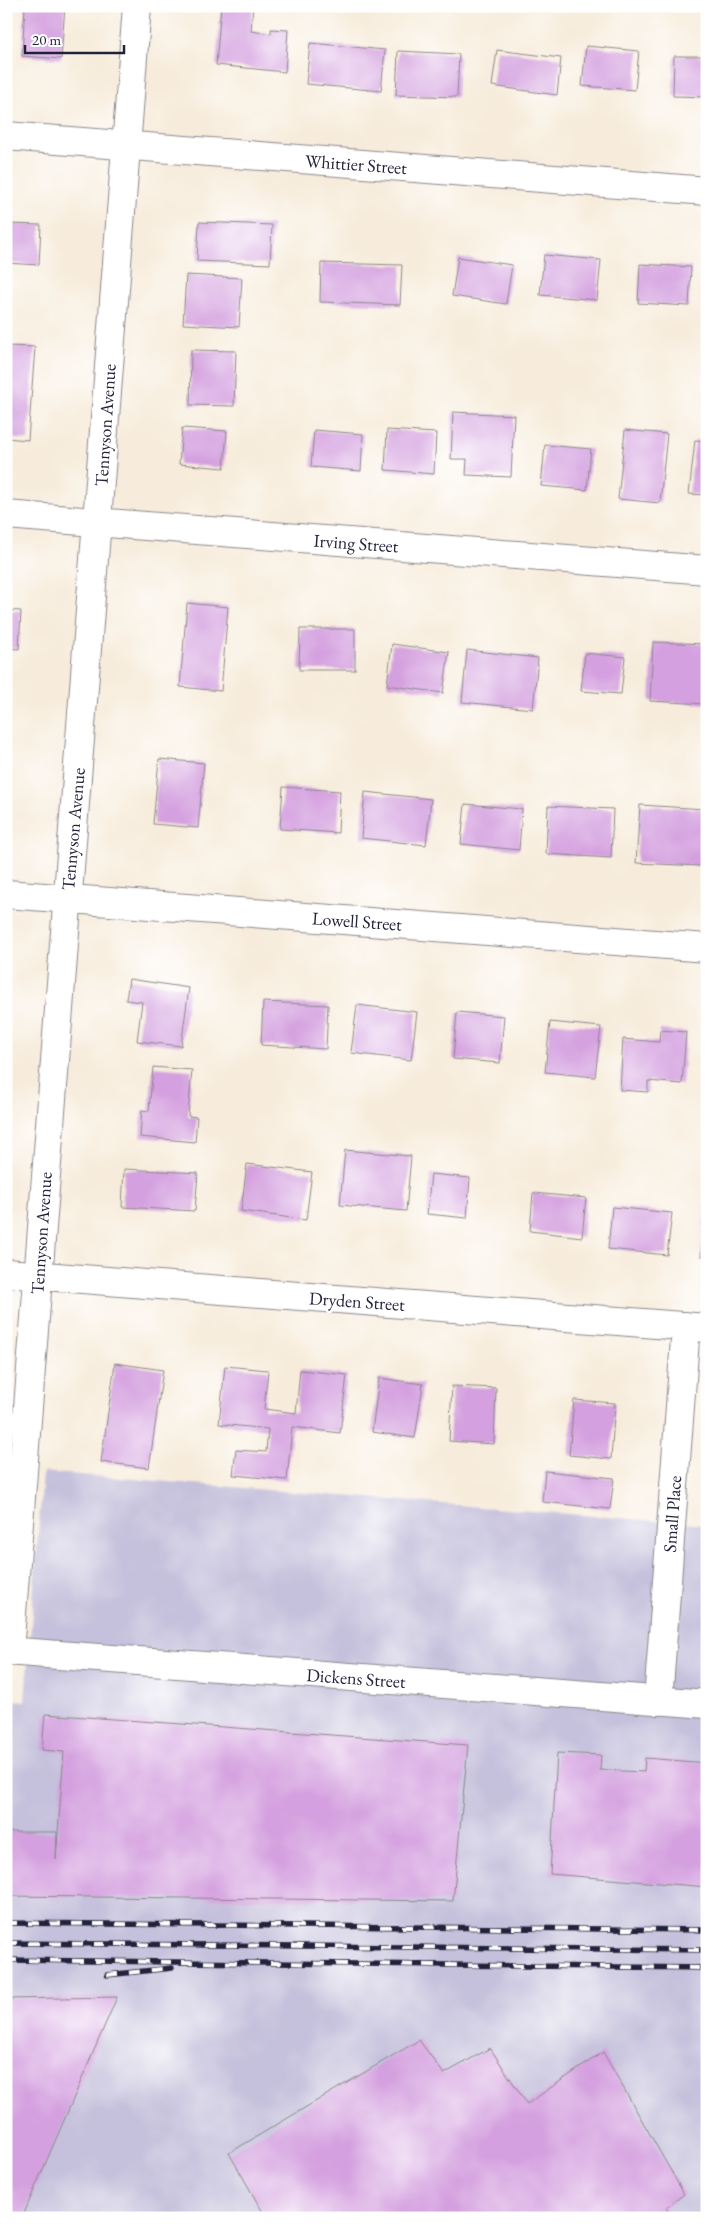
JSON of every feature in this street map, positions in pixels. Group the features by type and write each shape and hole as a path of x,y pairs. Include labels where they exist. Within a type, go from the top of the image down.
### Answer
{"street":[{"name":"Tennyson Avenue","path":"8,1651 137,6"},
{"name":"Whittier Street","path":"6,136 707,191"},
{"name":"Irving Street","path":"6,515 707,570"},
{"name":"Lowell Street","path":"6,894 707,948"},
{"name":"Dryden Street","path":"6,1274 696,1327"},
{"name":"Small Place","path":"658,1701 696,1327"},
{"name":"Dickens Street","path":"8,1651 707,1704"}],"shaded area":[{"path":"43,1472 707,1525 707,2218 6,2218 6,1699 25,1701"}],"building":[{"path":"25,6 65,6 61,59 22,56"},
{"path":"221,6 253,6 251,31 271,34 271,29 288,30 285,72 216,65"},
{"path":"310,43 385,50 381,91 306,84"},
{"path":"586,46 639,51 635,90 582,86"},
{"path":"497,50 561,58 557,95 492,86"},
{"path":"398,51 459,54 457,97 396,95"},
{"path":"674,56 707,56 707,97 673,96"},
{"path":"199,222 272,225 270,264 197,261"},
{"path":"6,224 41,225 39,265 6,263"},
{"path":"544,255 601,260 597,300 540,295"},
{"path":"458,257 512,265 506,304 452,296"},
{"path":"321,263 402,265 400,305 320,302"},
{"path":"640,264 691,267 689,306 638,303"},
{"path":"186,275 242,278 239,327 183,324"},
{"path":"705,330 707,330 707,342 704,342"},
{"path":"6,346 35,347 28,440 6,438"},
{"path":"191,350 236,351 234,406 190,405"},
{"path":"453,412 514,415 511,477 466,475 467,459 451,459"},
{"path":"182,428 227,431 224,468 179,464"},
{"path":"314,430 363,434 361,471 311,467"},
{"path":"387,430 436,433 434,474 385,470"},
{"path":"625,430 667,434 660,503 618,499"},
{"path":"695,440 707,441 707,495 689,494"},
{"path":"545,445 591,449 587,490 541,486"},
{"path":"187,603 228,607 221,691 180,687"},
{"path":"6,610 21,611 19,649 6,648"},
{"path":"300,629 355,629 355,670 299,670"},
{"path":"653,642 707,644 707,704 650,701"},
{"path":"392,644 449,652 443,693 387,685"},
{"path":"467,650 538,658 533,709 462,702"},
{"path":"585,653 625,657 621,694 581,691"},
{"path":"159,759 204,763 198,828 153,824"},
{"path":"283,787 340,791 338,833 280,829"},
{"path":"365,792 431,799 426,845 361,838"},
{"path":"465,804 522,809 519,850 461,844"},
{"path":"640,805 705,809 702,866 636,863"},
{"path":"548,806 613,809 611,858 546,854"},
{"path":"129,979 189,988 181,1046 137,1041 142,1002 126,1000"},
{"path":"263,1002 328,1005 326,1049 261,1045"},
{"path":"357,1005 417,1012 411,1060 351,1053"},
{"path":"457,1012 504,1016 500,1063 453,1059"},
{"path":"550,1022 601,1027 595,1077 545,1072"},
{"path":"660,1030 686,1032 682,1084 648,1081 648,1092 620,1090 623,1039 659,1042"},
{"path":"153,1067 192,1070 188,1116 197,1117 195,1142 140,1137 142,1110 149,1111"},
{"path":"345,1150 411,1156 406,1211 340,1205"},
{"path":"247,1164 312,1172 306,1220 241,1211"},
{"path":"124,1169 198,1173 195,1211 122,1207"},
{"path":"431,1174 470,1178 467,1218 427,1214"},
{"path":"533,1193 586,1198 582,1237 530,1231"},
{"path":"705,1203 707,1203 707,1256 701,1256"},
{"path":"612,1207 672,1213 667,1255 608,1249"},
{"path":"115,1363 163,1370 149,1468 101,1462"},
{"path":"225,1366 268,1370 264,1409 296,1413 300,1370 347,1375 340,1433 292,1427 287,1480 233,1475 236,1450 266,1452 268,1429 219,1424"},
{"path":"379,1378 423,1384 415,1438 372,1432"},
{"path":"452,1386 496,1388 494,1444 449,1441"},
{"path":"574,1400 615,1403 611,1459 569,1455"},
{"path":"545,1471 614,1478 610,1509 542,1502"},
{"path":"45,1714 468,1745 453,1901 6,1896 6,1832 57,1832 56,1860 64,1752 42,1750"},
{"path":"557,1753 601,1755 600,1770 644,1772 645,1758 707,1763 707,1887 550,1874"},
{"path":"117,1997 22,2218 6,2218 6,1999"},
{"path":"419,2040 444,2074 490,2048 527,2104 603,2052 684,2194 666,2208 673,2218 263,2218 265,2216 229,2153"}],"railway":[{"path":"6,1923 707,1930"},
{"path":"6,1943 707,1950"},
{"path":"6,1960 707,1968"},
{"path":"107,1975 172,1968"}]}
